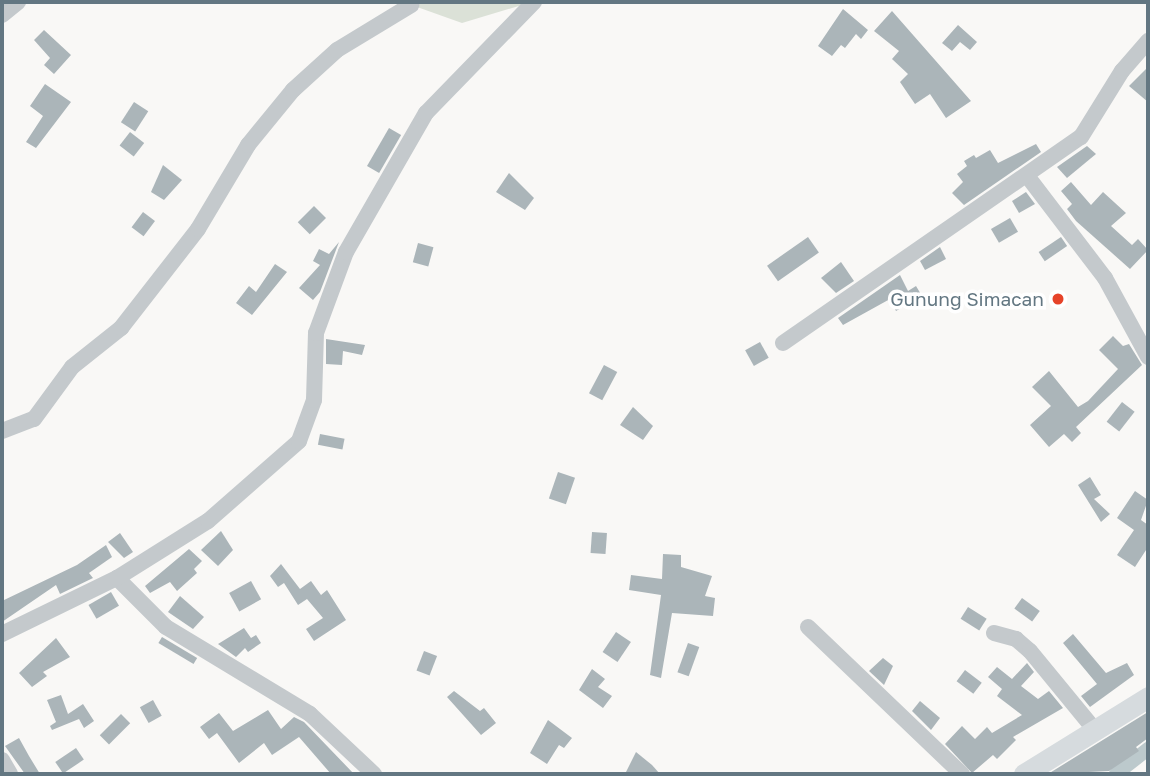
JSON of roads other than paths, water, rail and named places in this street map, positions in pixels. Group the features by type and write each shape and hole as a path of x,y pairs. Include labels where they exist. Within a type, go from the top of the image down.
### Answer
{"main road":[{"path":"1024,774 1148,697"}],"street":[{"path":"2,15 18,2"},
{"path":"2,634 117,578 208,521 299,441 314,400 316,333 365,217 426,113 534,2"},
{"path":"2,431 34,419 72,367 121,328 198,229 248,145 293,90 352,39 411,5"},
{"path":"783,343 1028,177 1091,126 1115,81 1148,41"},
{"path":"1028,177 1105,278 1148,357"},
{"path":"117,578 166,627 310,714 374,774"},
{"path":"808,627 962,774"},
{"path":"994,633 1016,639 1030,651 1095,730"},
{"path":"2,760 10,774"}],"waterway":[{"path":"1116,774 1148,749"}],"place":[{"name":"Gunung Simacan","path":"1058,299"}]}
